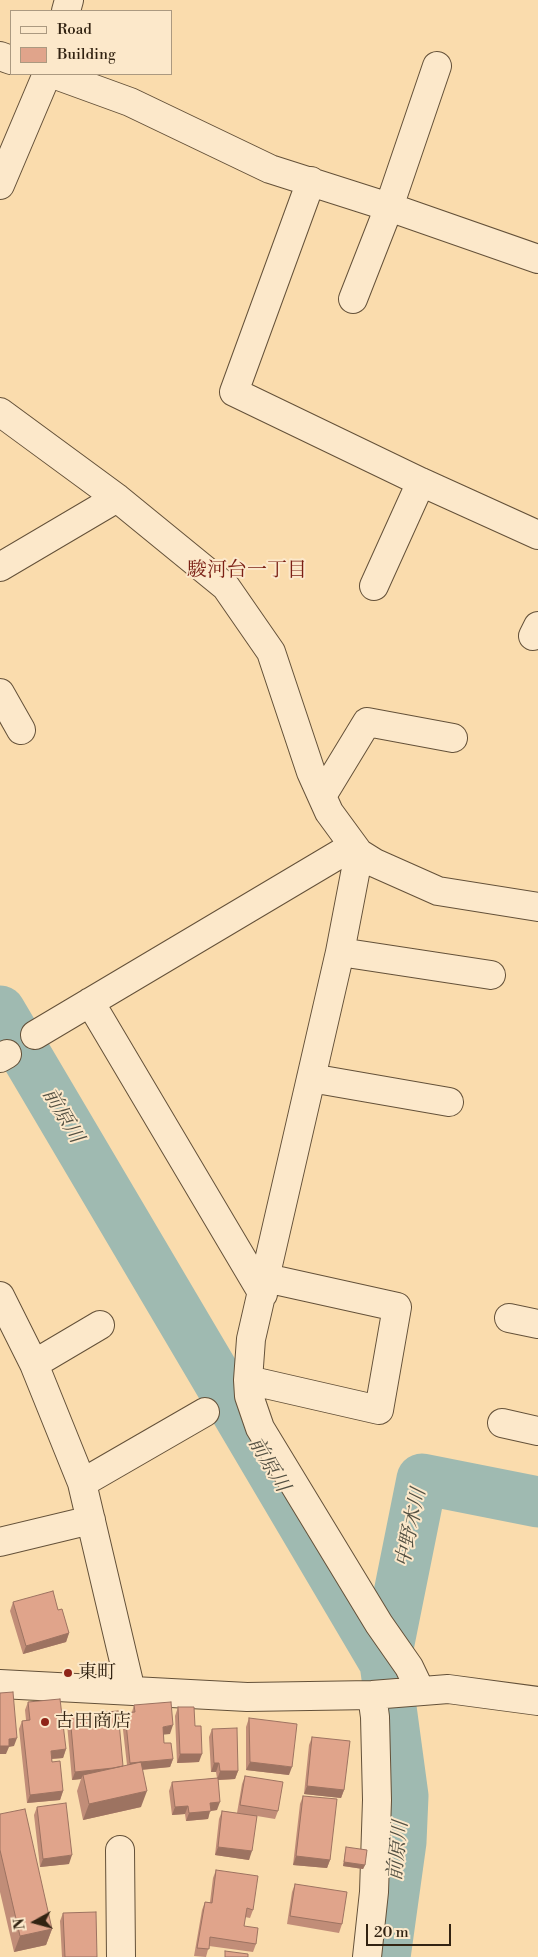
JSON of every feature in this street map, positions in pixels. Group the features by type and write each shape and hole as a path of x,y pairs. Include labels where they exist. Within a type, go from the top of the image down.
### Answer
{"street":[{"path":"353,299 389,207 437,66"},
{"path":"0,185 47,75"},
{"path":"57,75 130,102 270,169 311,181 538,258"},
{"path":"311,181 234,392 421,482 538,535"},
{"path":"0,412 117,498 226,587 271,652 311,772 329,812 356,849 374,863 438,891 538,907"},
{"path":"374,586 421,482"},
{"path":"0,566 117,498"},
{"path":"0,693 21,730"},
{"path":"322,796 367,722 452,738"},
{"path":"356,849 340,952 251,1339 248,1380 249,1396 260,1428 379,1624 409,1667 415,1692"},
{"path":"35,1035 356,849"},
{"path":"340,952 491,975"},
{"path":"90,1002 264,1286 397,1307 379,1410 248,1380"},
{"path":"311,1078 449,1102"},
{"path":"0,1296 34,1364 82,1483 131,1690"},
{"path":"509,1318 538,1324"},
{"path":"34,1364 100,1325"},
{"path":"82,1483 205,1412"},
{"path":"502,1423 538,1431"},
{"path":"0,1542 91,1520"},
{"path":"0,1684 246,1697 376,1694 448,1690 538,1701"},
{"path":"367,1957 374,1892 376,1694"},
{"path":"120,1850 121,1957"}],"building":[{"path":"53,1591 58,1610 62,1609 69,1633 26,1646 13,1602"},
{"path":"13,1692 17,1738 9,1739 9,1746 0,1746 0,1693"},
{"path":"60,1699 66,1749 51,1751 52,1762 60,1761 63,1791 30,1795 22,1721 30,1720 28,1702"},
{"path":"171,1702 173,1725 163,1727 164,1743 171,1743 173,1759 130,1763 125,1713 135,1712 134,1705"},
{"path":"178,1707 194,1707 195,1726 201,1726 202,1754 180,1754"},
{"path":"118,1711 123,1766 75,1772 70,1715"},
{"path":"249,1718 297,1724 292,1767 250,1762"},
{"path":"237,1728 238,1771 220,1771 219,1763 214,1763 212,1729"},
{"path":"312,1737 350,1741 344,1790 307,1786"},
{"path":"141,1762 147,1791 89,1804 83,1775"},
{"path":"245,1776 283,1782 278,1811 240,1805"},
{"path":"218,1778 220,1802 210,1803 211,1811 189,1813 188,1806 175,1807 172,1782"},
{"path":"303,1796 337,1799 330,1860 296,1856"},
{"path":"66,1803 72,1855 43,1859 37,1807"},
{"path":"25,1809 52,1929 20,1936 0,1850 0,1814"},
{"path":"222,1811 257,1816 252,1851 218,1847"},
{"path":"346,1847 367,1850 365,1865 344,1862"},
{"path":"216,1870 258,1876 253,1910 247,1908 244,1926 258,1928 256,1944 210,1937 209,1949 197,1948 205,1902 212,1903"},
{"path":"295,1884 347,1892 342,1924 290,1916"},
{"path":"96,1912 97,1957 65,1957 63,1913"},
{"path":"225,1951 248,1954 248,1957 225,1957"}],"waterway":[{"name":"前原川","path":"0,1011 385,1663 403,1796 401,1842 385,1957"},
{"name":"中野木川","path":"385,1663 422,1479 538,1502"}],"place":[{"name":"東町","path":"68,1673"},
{"name":"古田商店","path":"45,1722"}],"district":[{"name":"駿河台一丁目","path":"247,571"}]}
